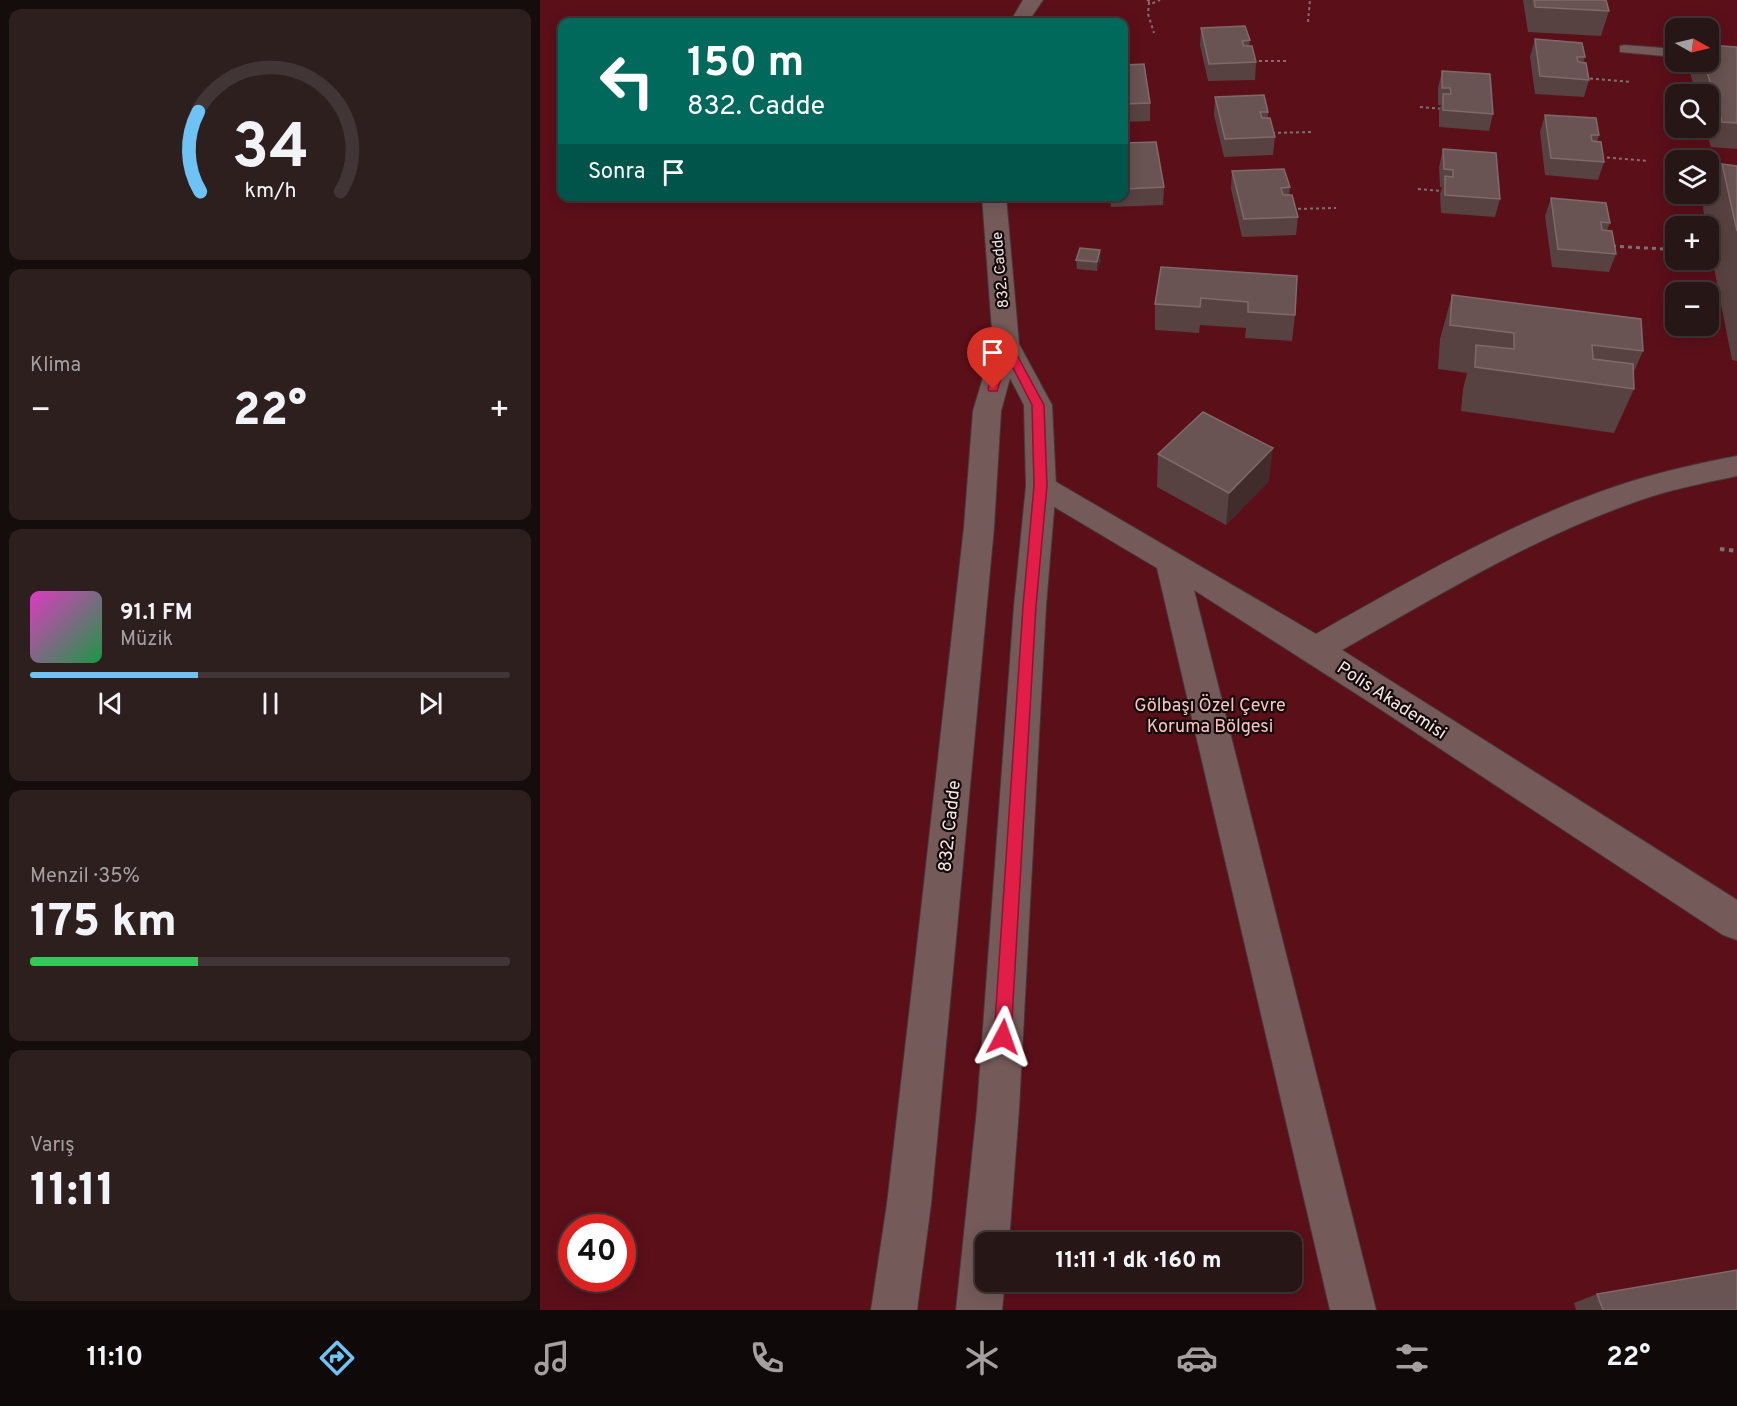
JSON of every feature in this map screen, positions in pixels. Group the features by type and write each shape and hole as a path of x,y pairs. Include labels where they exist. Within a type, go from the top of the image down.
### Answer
{"street":[{"path":"1022,18 1033,0"},
{"name":"832. Cadde","path":"894,1310 909,1204 938,928 981,507 987,411 1006,344 994,201"},
{"name":"832. Cadde","path":"987,1232 998,1108 1029,606 1041,486 1038,405 1006,344"},
{"path":"1315,650 1446,576 1557,520 1669,482 1737,466"},
{"name":"Polis Akademisi","path":"1041,486 1131,537 1315,650 1737,922"},
{"path":"1172,562 1353,1310"},
{"name":"832. Cadde","path":"980,1310 982,1292"}],"lane":[{"path":"1624,49 1665,52"}],"path":[{"path":"1154,33 1148,14 1148,1 1155,3 1160,0"},
{"path":"1308,22 1310,0"},
{"path":"1246,61 1288,61"},
{"path":"1575,77 1631,81"},
{"path":"1420,107 1443,109"},
{"path":"1265,133 1311,132"},
{"path":"1590,157 1648,161"},
{"path":"1418,189 1443,191"},
{"path":"1286,209 1336,208"},
{"path":"1610,245 1663,249"},
{"path":"1720,549 1737,551"}],"green space":[{"name":"Gölbaşı Özel Çevre Koruma Bölgesi","path":"540,0 1737,0 1737,1310 540,1310"}],"building":[{"path":"1534,0 1606,0 1609,11 1535,7"},
{"path":"1245,26 1250,40 1242,41 1244,46 1252,46 1256,62 1209,64 1201,28"},
{"path":"1535,39 1582,43 1585,57 1577,57 1578,62 1586,63 1589,80 1540,76"},
{"path":"1719,46 1737,47 1737,123 1722,122 1719,112 1719,84 1711,84 1707,72 1719,72"},
{"path":"1144,64 1150,103 1128,104 1128,65"},
{"path":"1442,71 1490,74 1493,114 1443,110 1443,94 1451,94 1450,88 1442,88"},
{"path":"1264,95 1268,112 1260,112 1262,118 1270,118 1275,137 1225,139 1215,97"},
{"path":"1545,115 1596,118 1599,135 1591,135 1592,141 1601,142 1604,162 1551,158"},
{"path":"1156,142 1164,187 1128,189 1128,143"},
{"path":"1443,149 1496,153 1500,199 1445,195 1445,176 1453,177 1453,170 1444,169"},
{"path":"1722,164 1737,166 1737,231"},
{"path":"1284,169 1290,187 1281,188 1283,195 1292,195 1298,217 1244,219 1232,171"},
{"path":"1551,198 1606,203 1610,223 1601,222 1602,230 1612,231 1616,254 1558,249"},
{"path":"1080,248 1100,250 1097,262 1076,260"},
{"path":"1161,267 1297,276 1295,315 1248,312 1248,302 1201,298 1200,307 1155,304"},
{"path":"1452,295 1641,319 1643,351 1592,345 1593,359 1633,364 1634,389 1475,367 1476,345 1514,349 1514,333 1450,325"},
{"path":"1203,412 1273,448 1229,493 1158,454"},
{"path":"1737,1270 1737,1310 1603,1310 1597,1294"}],"route":[{"path":"993,389 1006,344 1038,405 1041,486 1029,606 1003,1037"}]}
